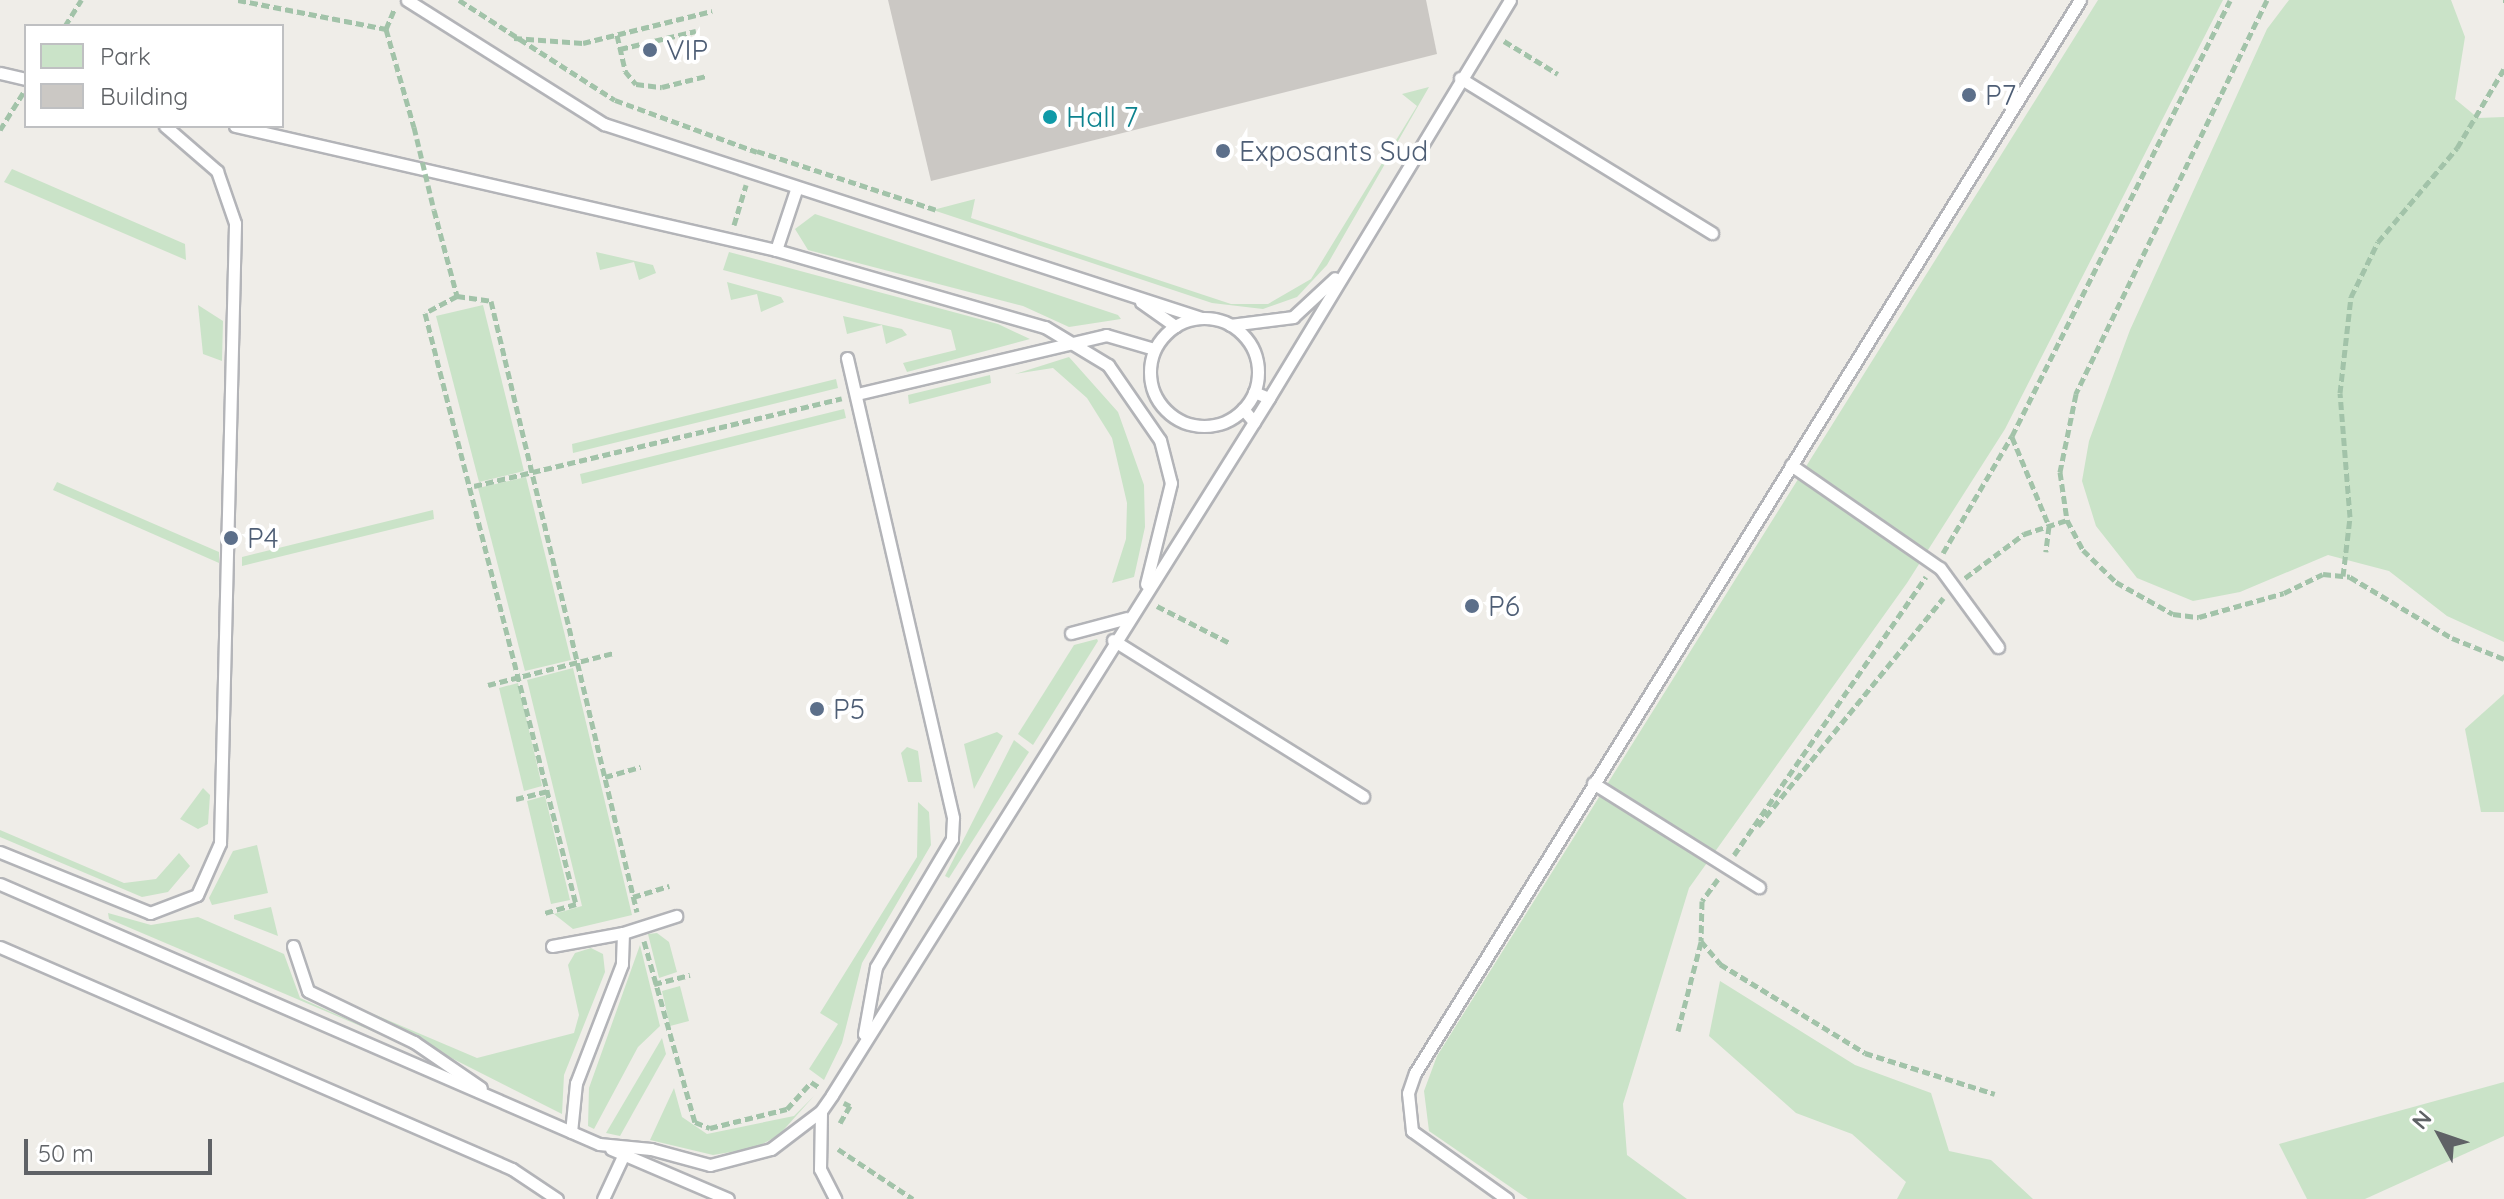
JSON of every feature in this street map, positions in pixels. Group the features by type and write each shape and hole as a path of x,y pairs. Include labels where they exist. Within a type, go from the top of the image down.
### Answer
{"lane":[{"path":"407,0 604,124 796,190 1201,318 1230,325 1279,321 1311,307 1368,232"},
{"path":"599,1144 651,1149 710,1165 731,1162 771,1149 821,1111 1113,640 1269,398 1510,0"},
{"path":"1507,1199 1422,1144 1407,1115 1408,1093 1431,1044 2080,0"},
{"path":"0,73 24,79"},
{"path":"1460,78 1712,233"},
{"path":"0,852 150,913 197,895 220,843 235,223 217,171 167,128"},
{"path":"244,128 776,250 1012,313 1069,341 1125,383 1160,440 1171,483 1143,596"},
{"path":"776,250 796,190"},
{"path":"1123,291 1175,326"},
{"path":"1201,318 1175,326 1154,349 1150,382 1173,417 1213,425 1243,409 1254,392 1257,361 1230,325"},
{"path":"857,394 1069,341 1114,336 1154,349"},
{"path":"847,358 953,818 952,839 876,967 862,1043"},
{"path":"1254,392 1269,398"},
{"path":"1243,409 1254,422"},
{"path":"1791,465 1935,564 1998,647"},
{"path":"1071,633 1127,618"},
{"path":"1113,640 1363,796"},
{"path":"1593,783 1759,887"},
{"path":"0,884 728,1199"},
{"path":"552,946 641,929 676,916"},
{"path":"571,1132 576,1083 622,964 623,933"},
{"path":"293,946 308,991 414,1042 503,1103"},
{"path":"0,947 512,1169 557,1199"},
{"path":"821,1111 820,1169 835,1199"},
{"path":"603,1199 624,1154"}],"path":[{"path":"66,24 81,0"},
{"path":"238,0 386,29"},
{"path":"398,0 386,29 457,296"},
{"path":"1678,1031 1701,941 1702,901 1935,564 2012,436 2230,0"},
{"path":"2267,0 2076,394 2060,472 2067,520 2083,550 2116,582 2173,614 2199,617 2284,593 2323,574 2343,576 2394,598 2452,638 2504,659"},
{"path":"513,38 583,43 712,11"},
{"path":"620,49 696,31"},
{"path":"1490,32 1558,74"},
{"path":"617,35 636,84 662,87 706,76"},
{"path":"2343,576 2350,517 2340,393 2351,297 2378,242 2457,148 2504,69"},
{"path":"0,130 24,92"},
{"path":"757,151 952,216"},
{"path":"544,913 576,904 474,486 425,313 457,296 491,301 686,1109 702,1127 787,1109 811,1082 850,1106 840,1122 838,1152 913,1199"},
{"path":"474,486 857,394"},
{"path":"2012,436 2049,526 2046,552"},
{"path":"1725,868 1954,587 2024,534 2067,520"},
{"path":"1143,596 1228,642"},
{"path":"488,685 614,653"},
{"path":"605,777 641,767"},
{"path":"516,799 548,791"},
{"path":"633,897 669,886"},
{"path":"1701,941 1720,964 1865,1053 1995,1094"},
{"path":"654,984 690,975"}],"green space":[{"path":"2098,0 2223,0 2005,429 1907,583 1689,888 1623,1104 1627,1155 1687,1199 1528,1199 1429,1131 1424,1091 1437,1056"},
{"path":"2289,0 2451,0 2465,37 2455,99 2478,118 2504,117 2504,642 2447,616 2389,571 2328,555 2240,592 2193,601 2137,578 2096,526 2082,481 2089,441 2130,330 2267,29"},
{"path":"1429,87 1327,265 1297,297 1263,309 1212,303 933,210 975,199 971,218 1231,304 1268,304 1311,279 1417,106 1402,94"},
{"path":"12,169 185,244 186,260 4,182"},
{"path":"815,214 1118,315 1121,319 1069,327 1023,306 808,250 795,229"},
{"path":"596,252 653,265 656,273 639,280 634,262 600,270"},
{"path":"729,252 998,324 1030,339 907,372 903,363 956,350 951,330 723,270"},
{"path":"727,282 781,297 784,302 761,312 757,294 731,300"},
{"path":"198,305 223,321 222,361 203,354"},
{"path":"483,305 524,471 479,482 436,316"},
{"path":"843,316 902,329 907,335 886,344 882,325 847,334"},
{"path":"1069,357 1118,412 1144,485 1145,527 1134,577 1112,583 1126,539 1127,503 1112,438 1087,398 1053,368 1015,374"},
{"path":"990,375 991,383 909,404 908,395"},
{"path":"836,379 838,388 573,453 572,444"},
{"path":"844,409 846,418 582,484 580,474"},
{"path":"526,477 571,660 525,671 478,488"},
{"path":"57,482 219,552 219,563 53,490"},
{"path":"433,510 434,519 242,566 242,557"},
{"path":"1097,639 1033,745 1018,734 1074,645"},
{"path":"573,668 632,915 573,929 554,914 582,906 527,680"},
{"path":"518,683 542,786 524,791 499,688"},
{"path":"2504,694 2504,812 2481,812 2465,729"},
{"path":"997,732 1003,736 974,789 964,744"},
{"path":"1014,740 1029,752 949,878 945,876"},
{"path":"907,747 918,751 922,782 908,782 901,753"},
{"path":"203,788 210,795 208,824 198,829 180,819"},
{"path":"545,796 570,900 551,904 527,801"},
{"path":"918,802 929,812 931,845 862,963 842,1043 824,1080 809,1069 838,1024 820,1013 917,857"},
{"path":"0,830 124,883 156,879 179,853 190,866 168,892 142,897 0,837"},
{"path":"257,845 268,893 212,905 209,898 233,851"},
{"path":"271,907 278,936 234,919 234,915"},
{"path":"108,913 151,925 198,917 284,954 300,998 398,1042 109,919"},
{"path":"657,933 669,942 677,972 659,978 648,934"},
{"path":"640,945 660,1026 638,1047 594,1129 588,1126 589,1088"},
{"path":"591,948 603,954 605,972 564,1075 562,1114 317,990 477,1058 574,1033 579,1015 568,965 575,953"},
{"path":"1720,981 1855,1065 1931,1093 1949,1151 1991,1160 2033,1199 1897,1199 1906,1182 1852,1134 1796,1113 1709,1036"},
{"path":"680,986 689,1021 670,1026 662,991"},
{"path":"662,1038 666,1054 620,1136 606,1133"},
{"path":"2504,1082 2504,1136 2365,1199 2307,1199 2279,1144"},
{"path":"674,1088 682,1117 707,1134 794,1116 814,1096 779,1135 755,1148 713,1155 650,1140"}],"building":[{"name":"Hall 7","path":"888,0 1426,0 1437,54 931,181"}],"place":[{"name":"VIP","path":"650,50"},
{"name":"P7","path":"1969,95"},
{"name":"Hall 7","path":"1050,117"},
{"name":"Exposants Sud","path":"1223,151"},
{"name":"P4","path":"231,538"},
{"name":"P6","path":"1472,606"},
{"name":"P5","path":"817,709"}]}
